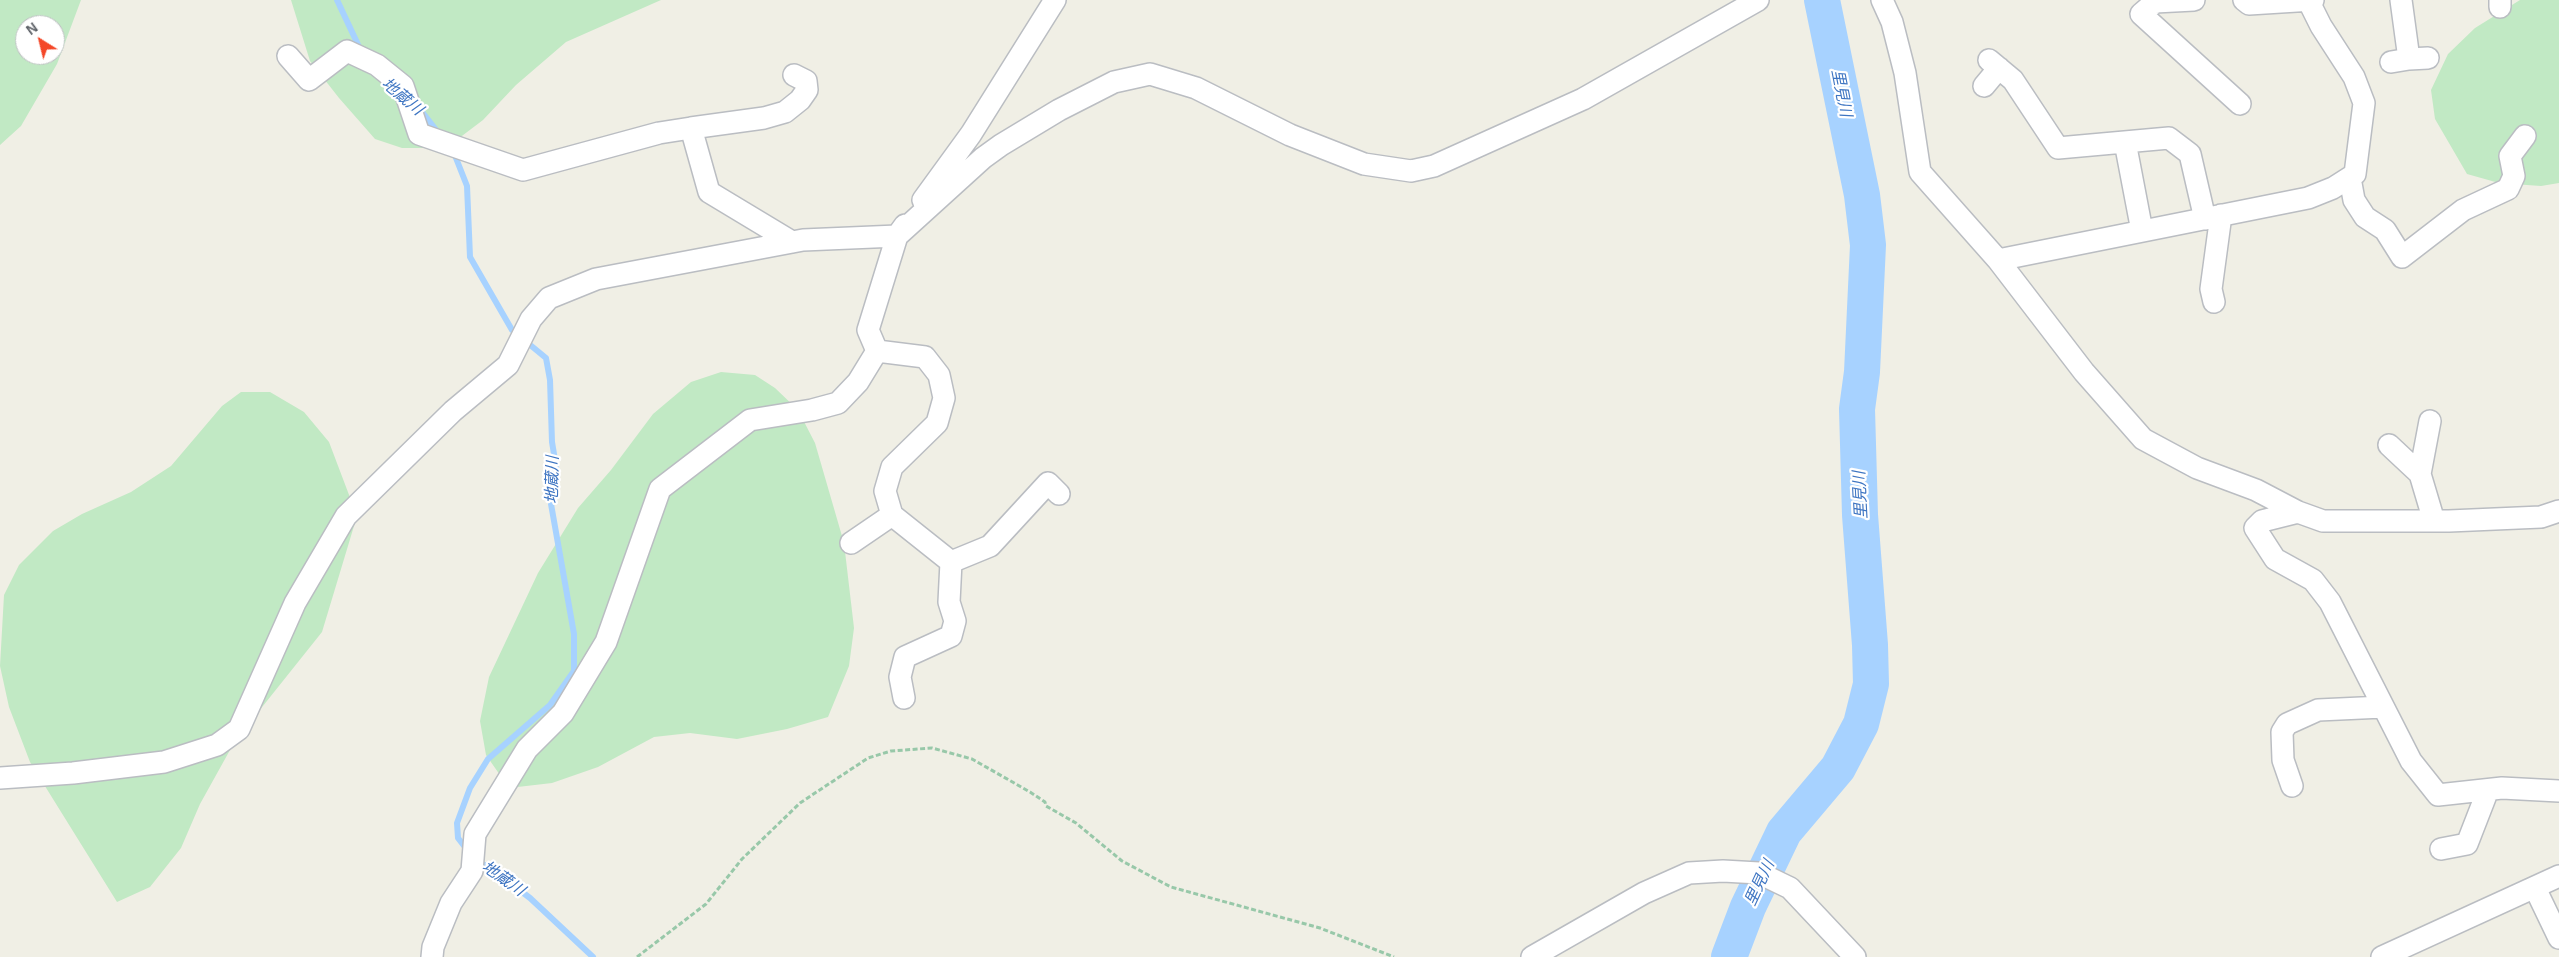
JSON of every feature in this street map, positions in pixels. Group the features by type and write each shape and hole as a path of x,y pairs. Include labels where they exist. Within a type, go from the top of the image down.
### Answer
{"street":[{"path":"877,351 868,330 898,236 971,134 1055,0"},
{"path":"0,778 73,773 164,762 217,745 239,729 295,603 346,516 453,411 508,365 531,320 549,298 596,279 792,242 898,236 983,158 1058,110 1114,82 1150,74 1187,85 1290,134 1364,164 1411,171 1434,166 1583,99 1758,0"},
{"path":"1882,0 1892,22 1905,73 1920,172 1998,260 2084,372 2143,439 2197,468 2256,490 2298,512 2323,521 2434,521 2541,517 2559,511"},
{"path":"2194,0 2155,2 2141,14 2240,104"},
{"path":"1998,260 2308,198 2333,188 2355,174 2364,103 2354,77 2321,26 2311,6 2313,0 2249,4 2244,0"},
{"path":"2401,0 2409,60"},
{"path":"288,56 309,80 347,51 377,65 402,86 418,134 523,170 658,133 764,118 785,112 800,100 807,90 806,81 794,75"},
{"path":"1984,86 1994,64 2013,80 2058,148 2169,138 2190,154 2213,217 2211,290 2214,302"},
{"path":"691,128 710,192 792,242"},
{"path":"2350,178 2354,200 2361,212 2384,230 2402,257 2463,210 2499,201 2508,189 2514,176 2510,156 2514,141"},
{"path":"2125,142 2142,231"},
{"path":"877,351 925,357 940,375 944,398 937,423 892,467 885,491 892,515 951,562"},
{"path":"432,957 433,947 451,903 472,871 475,834 527,748 563,713 606,642 660,489 750,420 812,410 838,403 858,382 877,351"},
{"path":"2430,421 2420,474 2434,521"},
{"path":"2389,445 2420,474"},
{"path":"951,562 990,546 1048,483 1059,494"},
{"path":"2298,512 2262,521 2255,528 2274,559 2313,580 2330,602 2411,761 2438,795 2488,790 2559,791"},
{"path":"851,543 892,515"},
{"path":"904,698 900,677 905,657 951,636 955,621 949,602 951,562"},
{"path":"2292,786 2284,760 2282,732 2287,724 2318,710 2383,707"},
{"path":"2442,849 2467,844 2488,790"},
{"path":"1532,957 1644,893 1689,873 1723,871 1758,873 1790,888 1855,957"},
{"path":"2382,957 2559,876"},
{"path":"2536,888 2559,938"}],"path":[{"path":"637,957 706,904 742,859 800,803 868,758 891,751 932,748 972,758 1030,792 1045,802 1046,806 1076,823 1122,861 1171,887 1320,928 1394,957"}],"green space":[{"path":"0,0 81,0 65,43 65,15 15,15 15,65 56,65 21,126 0,145"},
{"path":"291,0 661,0 566,42 516,85 483,120 446,148 402,148 375,139 310,61"},
{"path":"2520,0 2559,0 2559,183 2541,186 2499,183 2467,174 2435,119 2431,90 2448,54 2475,28"},
{"path":"721,372 755,375 775,388 798,410 815,443 844,543 854,628 849,666 828,717 787,729 737,739 690,733 654,737 598,767 552,783 509,788 486,755 480,721 489,677 538,573 578,508 611,470 653,414 691,382"},
{"path":"241,392 270,392 304,412 329,442 357,516 322,632 235,741 200,804 181,848 150,887 117,902 30,762 9,707 0,666 4,595 19,565 53,531 82,514 131,492 171,466 222,406"}],"waterway":[{"name":"地蔵川","path":"337,0 361,51"},
{"name":"里見川","path":"1729,957 1748,907 1784,832 1838,768 1861,724 1871,684 1870,645 1860,515 1857,409 1862,372 1868,245 1862,195 1822,0"},
{"name":"地蔵川","path":"419,108 440,135"},
{"name":"地蔵川","path":"454,153 467,186 470,257 512,330 546,358 550,380 552,442 556,466 551,504 574,634 574,671 550,705 488,759 470,788 457,823 458,838 468,851"},
{"name":"地蔵川","path":"476,860 493,870 530,898 593,957"}]}
